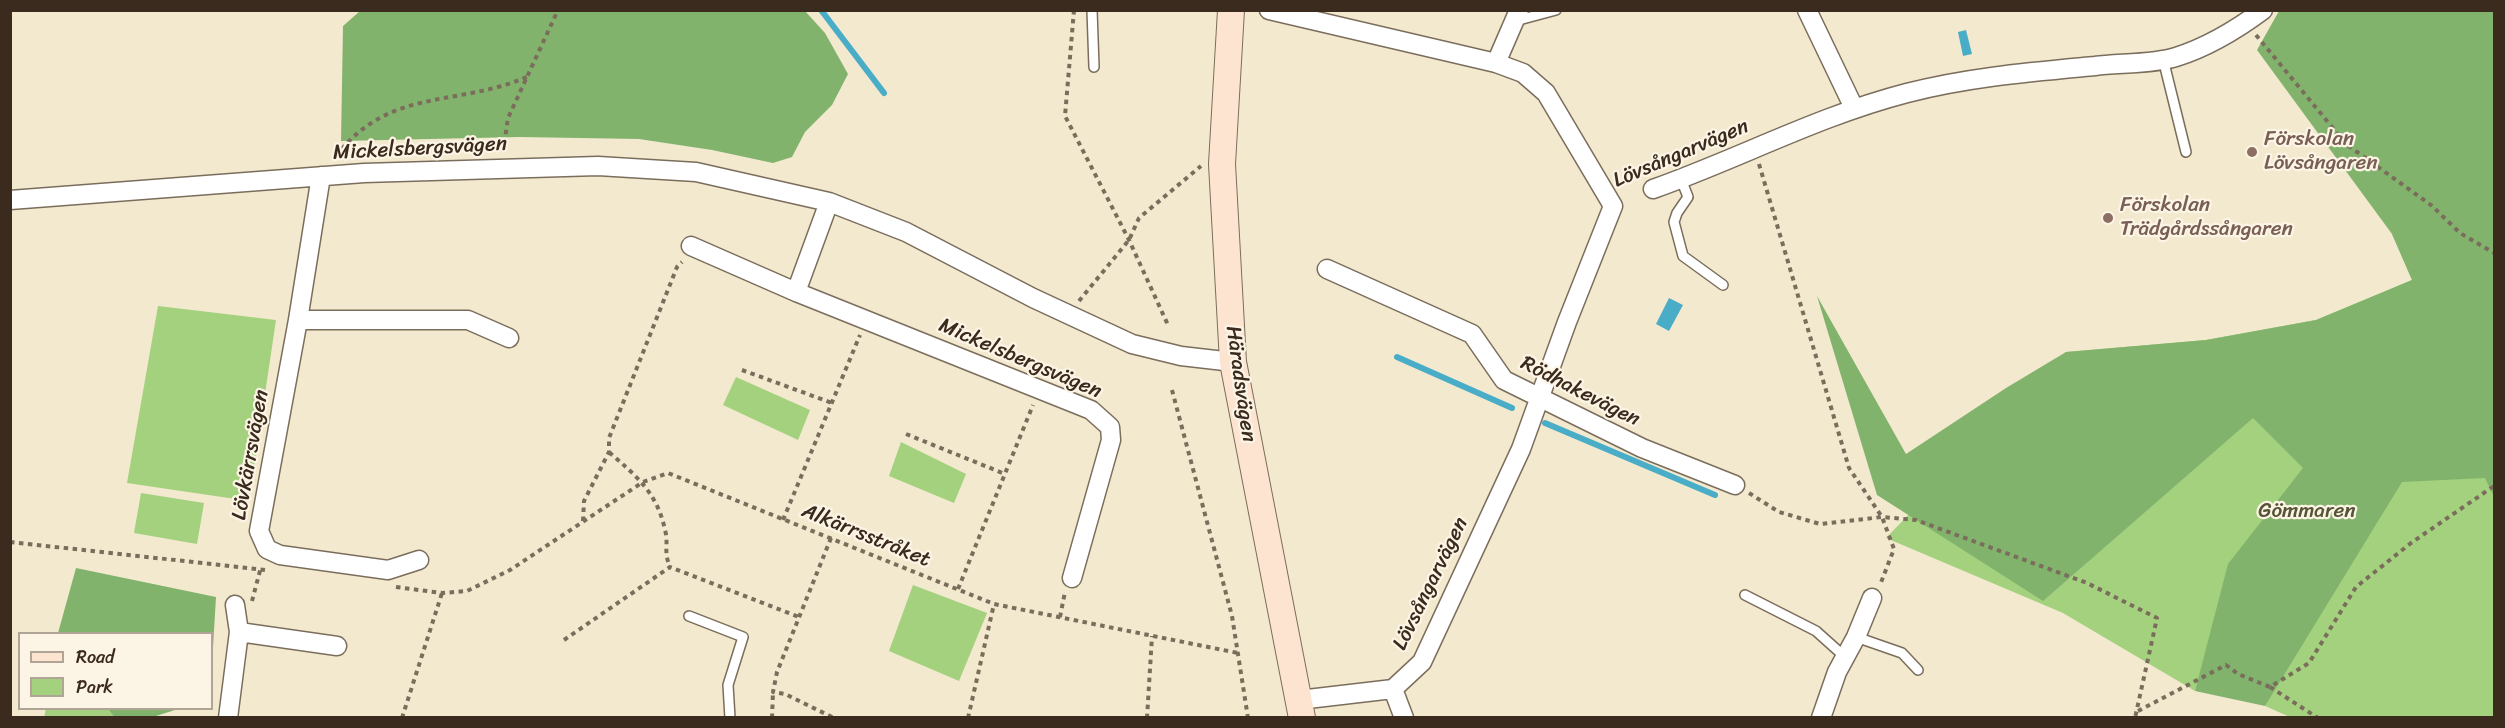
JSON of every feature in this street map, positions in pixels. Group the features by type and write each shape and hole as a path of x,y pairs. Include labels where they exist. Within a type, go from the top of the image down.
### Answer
{"street":[{"name":"Häradsvägen","path":"1231,10 1222,164 1233,362 1300,709"},
{"path":"1269,10 1496,63 1517,16"},
{"path":"1807,10 1854,108"},
{"name":"Lövsångarvägen","path":"1653,189 1706,171 1754,148 1854,108 1908,93 1987,76 2174,58 2228,36 2263,10"},
{"name":"Lövsångarvägen","path":"1394,689 1422,662 1521,449 1567,322 1613,206 1546,93 1523,73 1496,63"},
{"name":"Mickelsbergsvägen","path":"10,200 321,176 501,167 598,166 696,172 829,202 906,232 1065,313 1132,344 1181,356 1233,362"},
{"name":"Lövkärrsvägen","path":"321,176 298,320 259,531 267,549 280,555 388,570 419,560"},
{"path":"796,292 829,202"},
{"name":"Mickelsbergsvägen","path":"691,246 796,292 1091,410 1110,428 1111,440 1072,578"},
{"name":"Rödhakevägen","path":"1327,269 1472,334 1504,380 1642,448 1735,485"},
{"path":"298,320 468,321 508,338"},
{"path":"1821,717 1838,672 1872,598"},
{"path":"228,717 239,632 235,605"},
{"path":"239,632 337,646"},
{"path":"1300,709 1394,689 1404,717"}],"lane":[{"path":"1092,10 1094,67"},
{"path":"1517,16 1556,10"},
{"path":"2163,59 2186,152"},
{"path":"1682,179 1688,197 1674,222 1683,256 1723,285"},
{"path":"1745,595 1816,632 1845,657"},
{"path":"689,616 743,637 728,685 730,717"},
{"path":"1856,637 1902,653 1918,670"}],"path":[{"path":"501,167 508,118 558,10"},
{"path":"1074,10 1065,116 1129,240 1168,325"},
{"path":"2246,23 2346,144 2431,206 2460,233 2494,253"},
{"path":"321,176 342,148 364,126 394,110 442,97 504,87 527,77"},
{"path":"1754,148 1849,468 1882,517 1894,549 1878,592 1872,598"},
{"path":"1065,313 1077,303 1129,240 1139,218 1203,165"},
{"path":"583,522 584,501 609,452 609,438 673,277 691,246"},
{"path":"783,520 860,336 864,319"},
{"path":"742,370 831,403"},
{"path":"958,590 1040,388"},
{"path":"1172,390 1232,616 1248,717"},
{"path":"906,434 1005,474"},
{"path":"609,452 643,482 666,532 665,555 670,567 799,617"},
{"name":"Alkärrsstråket","path":"510,570 643,482 668,473 994,604 1238,653"},
{"path":"1735,485 1779,512 1820,524 1882,517 1916,520 2087,583 2157,618 2135,717"},
{"path":"2270,687 2309,663 2356,587 2412,543 2494,486"},
{"path":"771,717 777,672 831,538"},
{"path":"235,605 251,605 267,549"},
{"path":"564,640 670,567"},
{"path":"1059,617 1066,590 1072,578"},
{"path":"402,717 442,593"},
{"path":"968,717 994,604"},
{"path":"1147,717 1152,636"},
{"path":"2137,711 2226,665 2238,674 2270,687 2318,717"},
{"path":"773,692 785,694 834,717"}],"green space":[{"path":"360,11 805,11 825,33 848,74 832,105 805,132 792,157 773,163 712,150 639,139 519,137 341,141 343,26"},
{"name":"Gömmaren","path":"2279,11 2494,11 2494,497 2485,478 2402,482 2265,706 2195,691 2228,564 2303,468 2253,418 2043,601 1877,495 1817,296 1906,454 2006,388 2066,352 2206,340 2316,320 2412,280 2392,234 2257,50"},
{"name":"Gömmaren","path":"2494,11 2494,717 2290,717 2265,706 2268,700 2201,671 2195,691 2063,613 1886,538 2066,352 2206,340 2316,320 2412,280 2392,234"},
{"path":"158,306 276,320 249,501 127,483"},
{"path":"736,377 810,410 798,440 723,405"},
{"path":"901,442 966,474 954,503 889,476"},
{"path":"141,493 204,503 197,544 134,533"},
{"path":"76,568 216,597 213,648 213,632 58,632"},
{"path":"913,585 987,613 959,681 889,651"},
{"path":"46,710 109,710 114,717 44,718"},
{"path":"109,710 175,710 153,717 114,717"}],"water":[{"path":"1966,30 1972,54 1963,56 1958,32"},
{"path":"1669,298 1683,305 1669,331 1656,324"}],"waterway":[{"path":"821,10 884,93"},
{"path":"1397,357 1512,408"},
{"path":"1545,423 1715,495"}],"place":[{"name":"Förskolan Lövsångaren","path":"2252,152"},
{"name":"Förskolan Trädgårdssångaren","path":"2108,218"}]}
